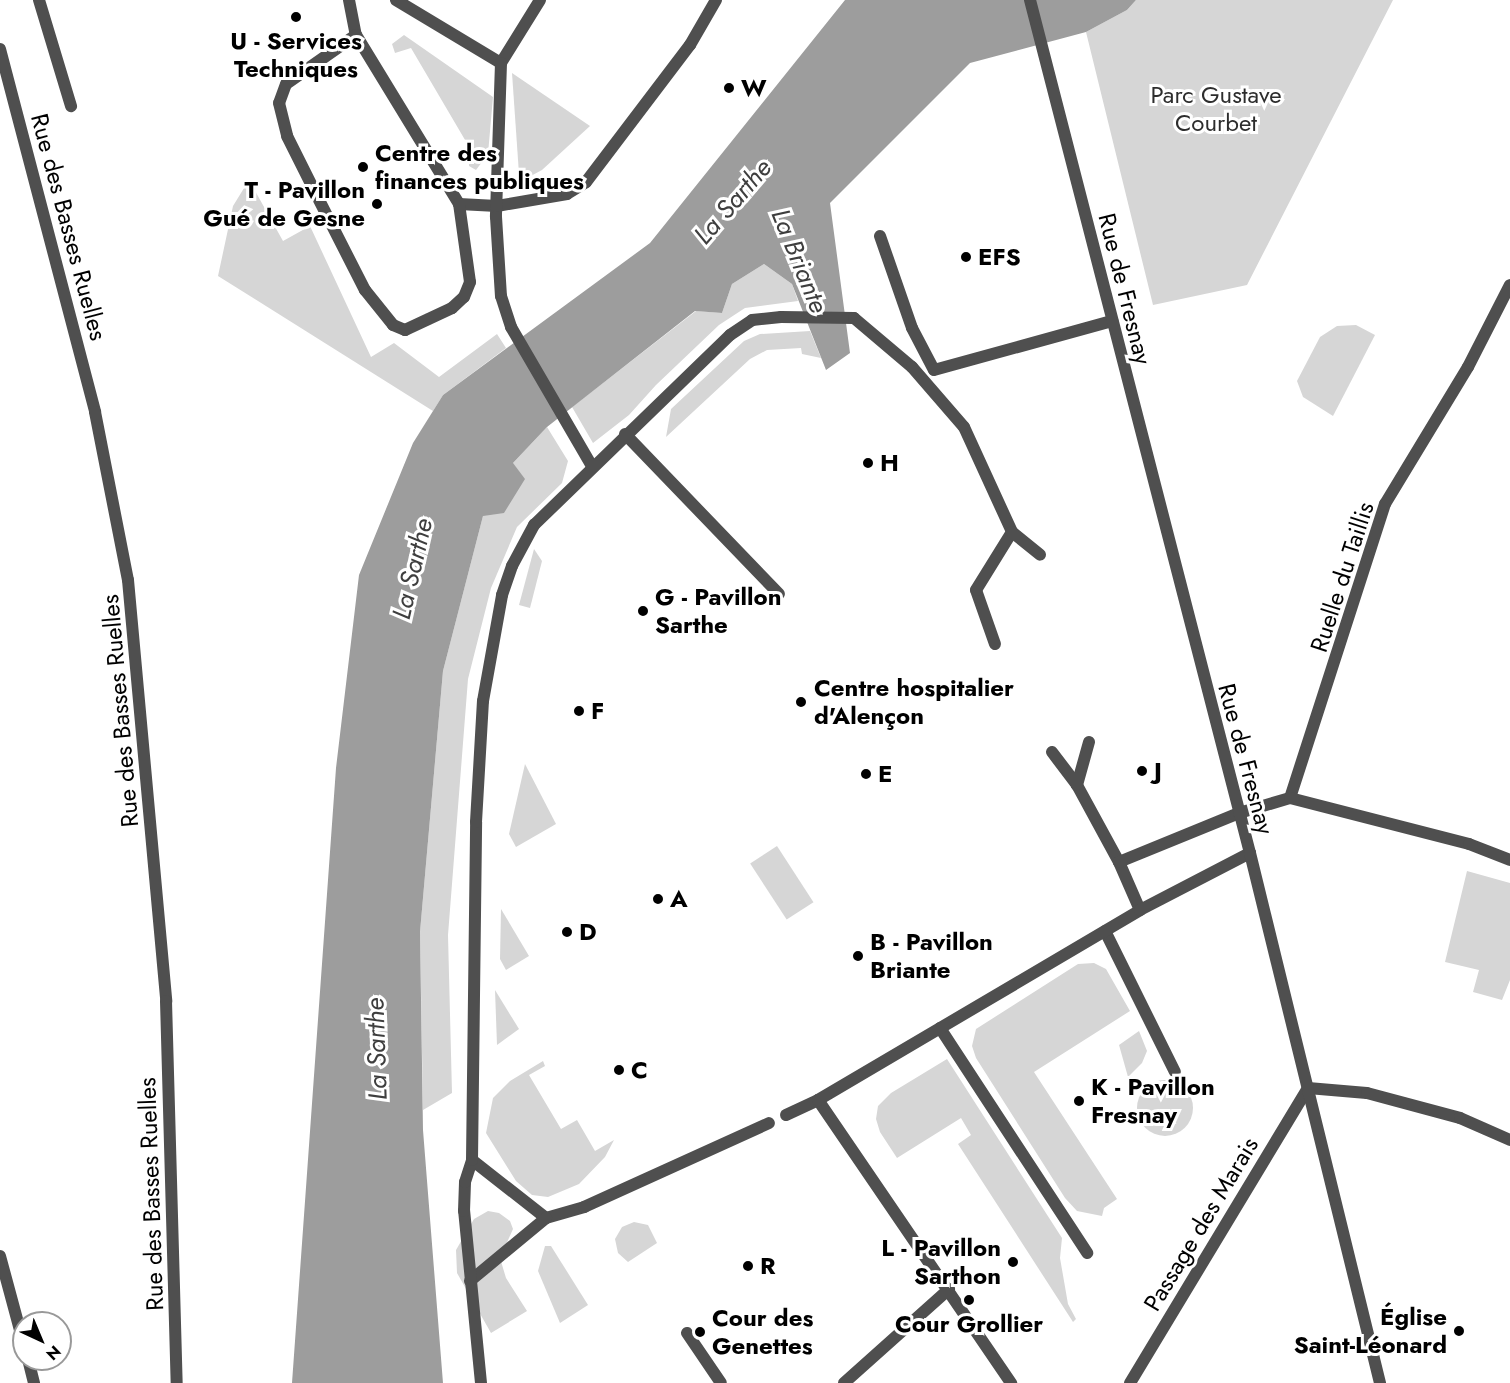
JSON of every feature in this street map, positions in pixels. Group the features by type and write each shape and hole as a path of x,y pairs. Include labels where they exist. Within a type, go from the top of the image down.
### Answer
{"street":[{"path":"39,0 70,106"},
{"path":"349,0 356,35 459,204 470,282 464,297 452,308 405,330 393,325 365,290 287,136 279,102 286,84 356,35"},
{"path":"396,0 501,63"},
{"path":"540,0 501,63 497,206 501,296 511,327 592,466"},
{"path":"459,204 497,206 567,194 586,182 690,45 716,0"},
{"name":"Rue de Fresnay","path":"1030,0 1250,854 1380,1383"},
{"name":"Rue des Basses Ruelles","path":"0,50 95,412 128,580 166,1001 177,1383"},
{"path":"880,236 912,328 934,370 1112,321"},
{"name":"Ruelle du Taillis","path":"1290,798 1385,504 1468,367 1510,285"},
{"path":"481,1383 464,1211 465,1182 472,1160 476,822 483,701 502,595 512,566 534,525 625,434 730,335 752,320 780,317 854,318 912,367 964,427 1012,532 1040,555"},
{"path":"625,434 779,594"},
{"path":"994,644 976,590 1012,532"},
{"path":"1077,785 1089,742"},
{"path":"1052,752 1077,785 1119,862 1140,910"},
{"path":"1119,862 1239,813 1290,798 1469,844 1510,860"},
{"path":"786,1115 818,1100 1140,910 1250,854"},
{"path":"1105,931 1175,1072"},
{"path":"940,1028 1087,1253"},
{"path":"1308,1088 1367,1093 1460,1118 1510,1140"},
{"name":"Passage des Marais","path":"1130,1383 1308,1088"},
{"path":"818,1100 1011,1383"},
{"path":"470,1281 546,1218 584,1207 769,1123"},
{"path":"472,1160 546,1218"},
{"path":"0,1256 15,1311"},
{"path":"844,1383 949,1289"},
{"path":"687,1333 721,1383"}],"green space":[{"name":"Parc Gustave Courbet","path":"1136,0 1393,0 1247,285 1153,305 1086,32 1127,10"},
{"path":"404,35 493,97 488,154 476,170 469,166 468,145 411,48 395,53 392,44"},
{"path":"512,73 590,126 542,170 527,178 519,174"},
{"path":"249,180 283,241 310,226 371,357 394,343 439,377 497,334 506,348 443,395 433,411 218,276 233,206"},
{"path":"764,264 792,284 798,301 745,308 719,325 656,385 629,415 593,443 572,407 696,311 722,313 732,284"},
{"path":"1356,325 1375,335 1333,416 1303,397 1297,381 1320,337 1337,326"},
{"path":"810,331 821,358 802,354 801,348 767,350 750,359 666,437 671,409 744,341 760,334"},
{"path":"547,427 568,461 562,483 517,527 491,588 468,679 448,935 452,1093 423,1110 420,932 443,671 483,516 513,463"},
{"path":"534,549 542,561 530,608 519,605"},
{"path":"525,764 556,824 516,847 509,834"},
{"path":"777,846 813,902 787,920 750,863"},
{"path":"1467,871 1510,883 1510,980 1502,1000 1473,992 1479,970 1445,962"},
{"path":"501,909 529,956 506,970 500,959"},
{"path":"1094,963 1106,969 1130,1011 1034,1072 1117,1199 1104,1208 1102,1216 1077,1211 1065,1198 976,1058 972,1046 976,1029 1078,964"},
{"path":"495,990 519,1029 497,1045"},
{"path":"1139,1031 1147,1051 1142,1063 1128,1077 1119,1045"},
{"path":"947,1059 1062,1238 1060,1258 1068,1304 1076,1319 1073,1322 958,1144 971,1135 961,1118 897,1158 880,1132 876,1119 878,1106 891,1093"},
{"path":"543,1061 545,1066 529,1075 561,1129 577,1120 595,1151 614,1140 605,1157 579,1184 548,1197 532,1195 516,1181 486,1133 493,1098 510,1081"},
{"path":"1165,1080 1176,1082 1185,1088 1191,1097 1193,1108 1191,1119 1185,1128 1176,1134 1165,1136 1154,1134 1145,1128 1139,1119 1137,1108 1139,1097 1145,1088 1154,1082"},
{"path":"488,1211 499,1213 510,1221 513,1229 500,1258 506,1278 527,1311 491,1333 457,1273 456,1250 474,1219"},
{"path":"634,1222 648,1225 657,1243 628,1262 618,1253 615,1239 622,1227"},
{"path":"545,1246 551,1246 588,1305 560,1323 538,1271"}],"water":[{"path":"845,0 1136,0 1127,10 1086,32 970,63 830,203 850,353 826,370 792,284 764,264 732,284 722,313 695,311 547,427 513,463 525,479 504,513 483,516 443,671 420,932 423,1130 443,1383 292,1383 336,768 359,575 413,443 443,395 650,243"}],"place":[{"name":"U - Services Techniques","path":"296,17"},
{"name":"W","path":"729,88"},
{"name":"Centre des finances publiques","path":"363,167"},
{"name":"T - Pavillon Gué de Gesne","path":"377,204"},
{"name":"EFS","path":"966,257"},
{"name":"H","path":"868,463"},
{"name":"G - Pavillon Sarthe","path":"643,611"},
{"name":"Centre hospitalier d'Alençon","path":"801,702"},
{"name":"F","path":"579,711"},
{"name":"J","path":"1142,771"},
{"name":"E","path":"866,774"},
{"name":"A","path":"658,899"},
{"name":"D","path":"567,932"},
{"name":"B - Pavillon Briante","path":"858,956"},
{"name":"C","path":"619,1070"},
{"name":"K - Pavillon Fresnay","path":"1079,1101"},
{"name":"L - Pavillon Sarthon","path":"1013,1262"},
{"name":"R","path":"748,1266"},
{"name":"Cour Grollier","path":"969,1300"},
{"name":"Église Saint-Léonard","path":"1459,1331"},
{"name":"Cour des Genettes","path":"700,1332"}],"water label":[{"name":"La Sarthe","path":"733,202"},
{"name":"La Briante","path":"799,261"},
{"name":"La Sarthe","path":"413,569"},
{"name":"La Sarthe","path":"377,1049"}]}
